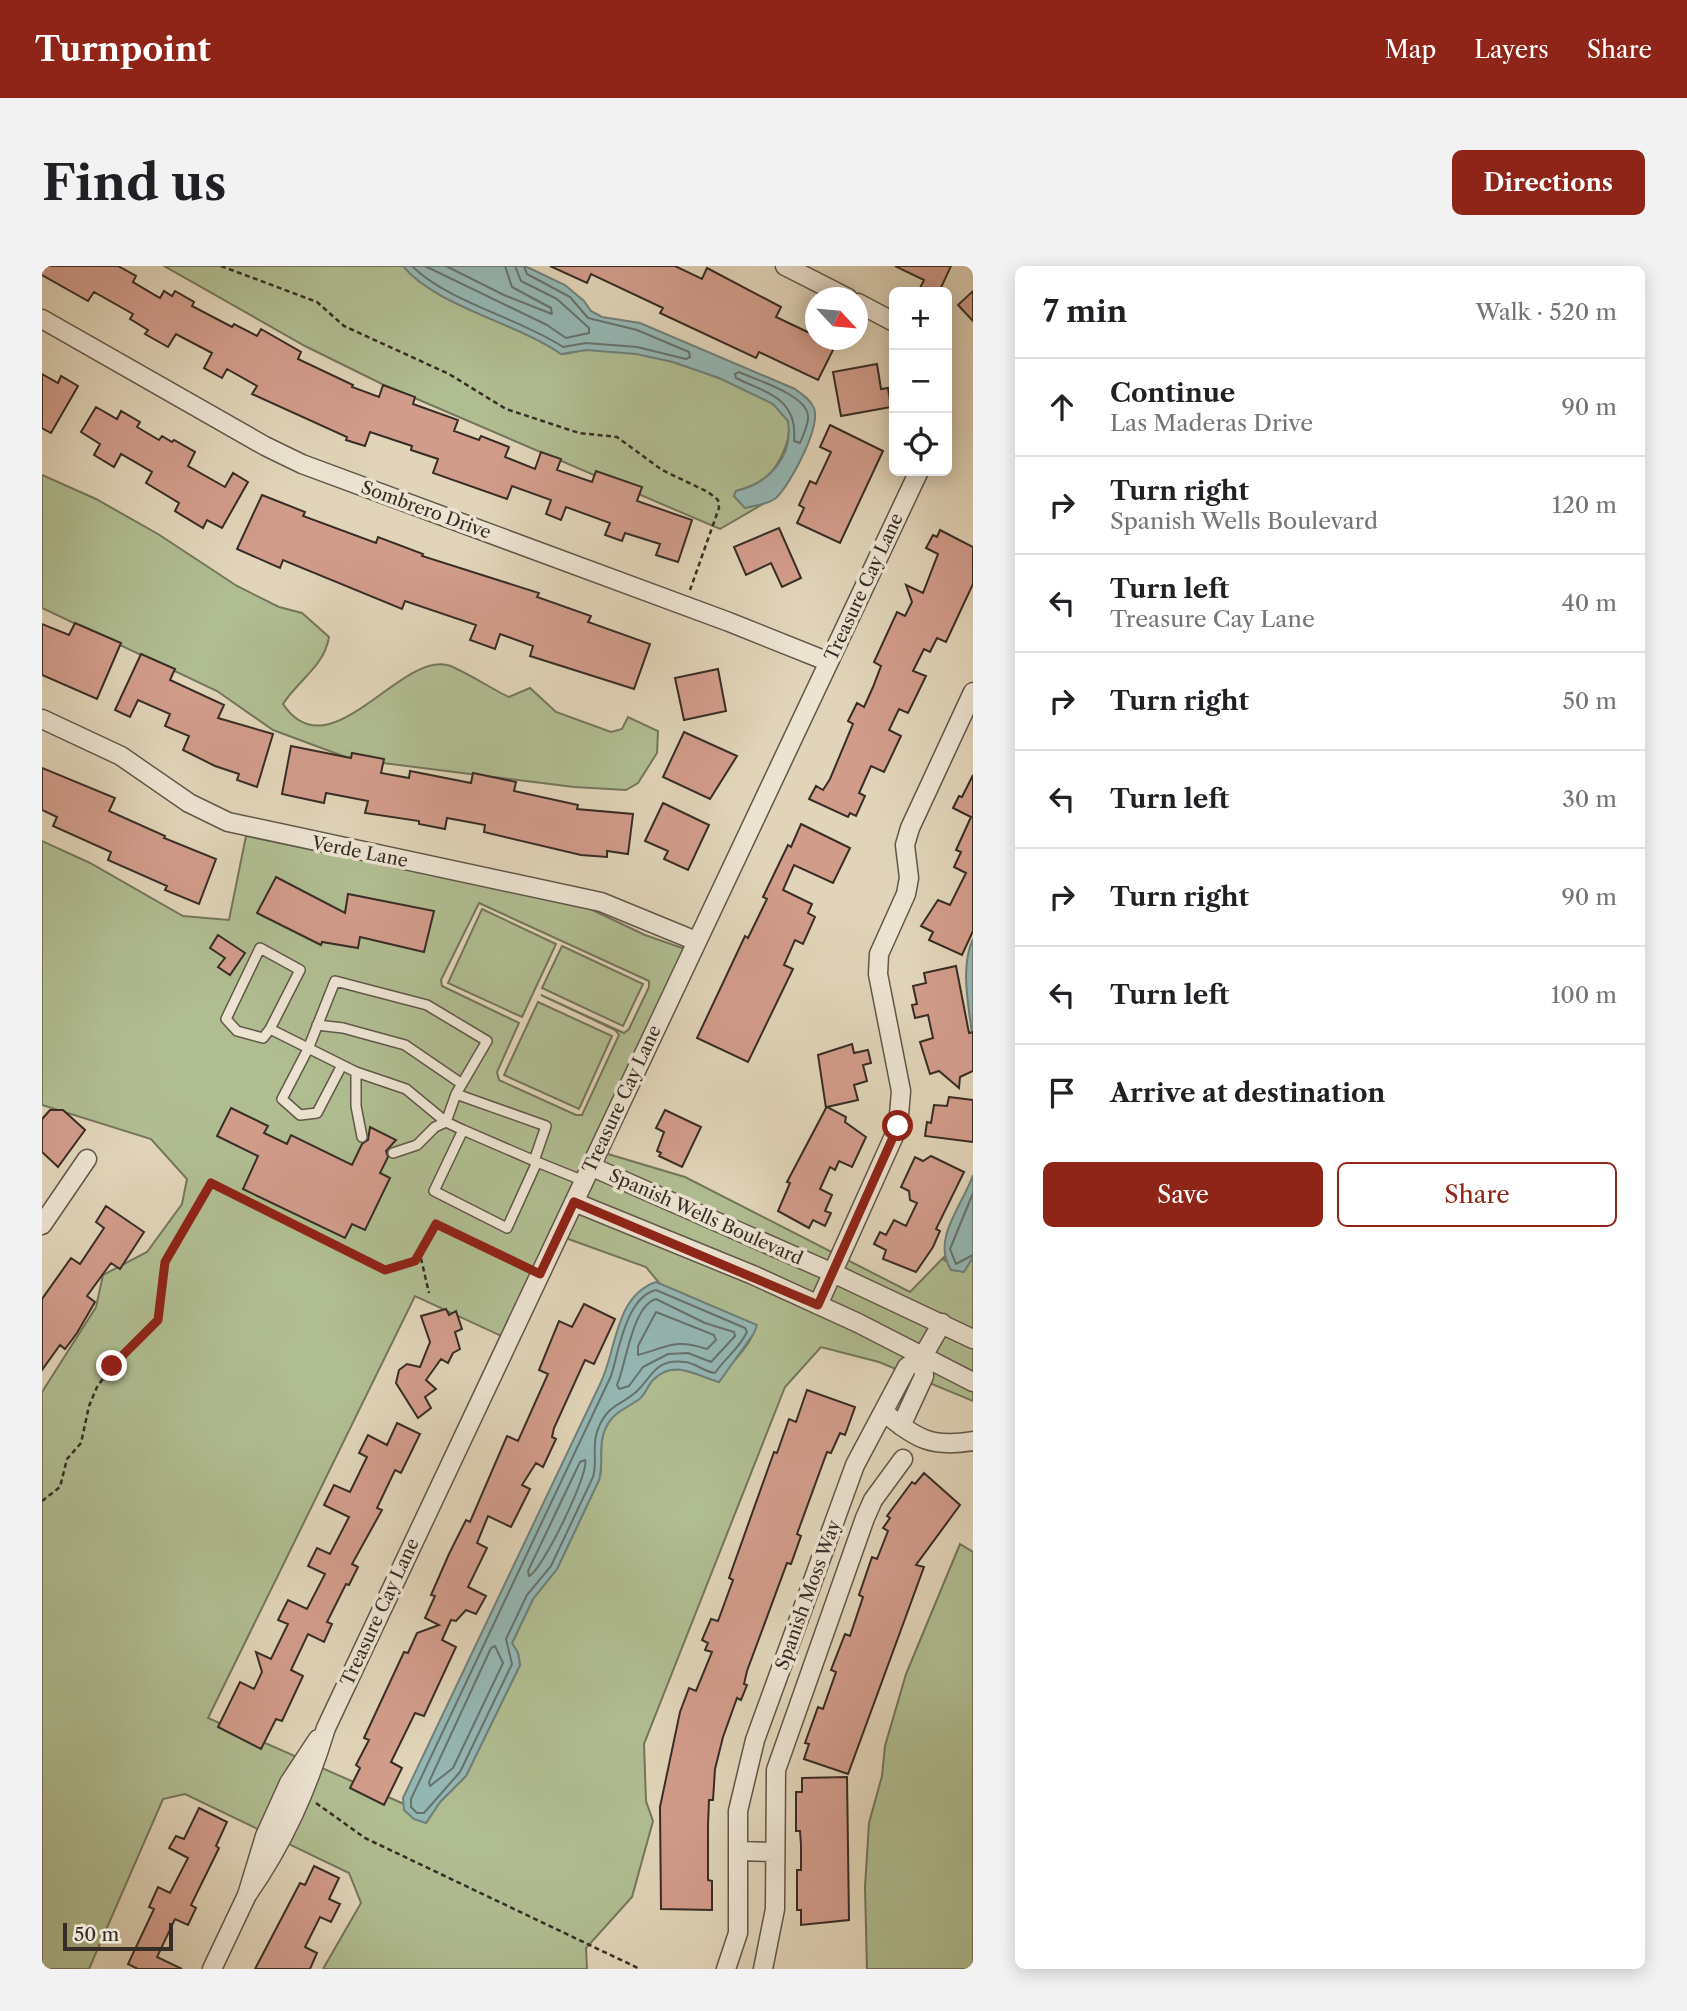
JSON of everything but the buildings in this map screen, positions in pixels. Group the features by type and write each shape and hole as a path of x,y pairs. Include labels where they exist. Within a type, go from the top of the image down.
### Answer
{"street":[{"path":"785,266 826,287"},
{"path":"868,309 889,320"},
{"name":"Sombrero Drive","path":"42,319 265,446 302,464 686,606 829,662"},
{"name":"Treasure Cay Lane","path":"212,1969 247,1895 282,1842 304,1795 326,1728 917,476"},
{"path":"818,1305 898,1126 901,1091 878,974 879,954 906,894 909,878 905,845 909,828 973,692"},
{"name":"Verde Lane","path":"42,719 121,756 188,803 228,822 601,902 696,941"},
{"path":"42,1225 87,1159"},
{"name":"Spanish Wells Boulevard","path":"587,1174 833,1273 973,1339"},
{"name":"Spanish Wells Boulevard","path":"574,1202 818,1305 973,1381"},
{"name":"Spanish Moss Way","path":"726,1969 738,1933 738,1811 755,1740 855,1465 885,1413 907,1367 923,1356 942,1323"},
{"name":"Spanish Moss Way","path":"901,1426 925,1376 923,1356"},
{"path":"885,1413 901,1426 932,1443 948,1446 973,1441"},
{"name":"Spanish Moss Way","path":"763,1969 775,1909 776,1770 865,1518 873,1500 903,1459"},
{"name":"Treasure Cay Lane","path":"247,1895 265,1836 289,1783 326,1728"},
{"path":"739,1852 775,1852"}],"lane":[{"path":"260,948 300,970 270,1029 263,1038 249,1036 237,1031 226,1019 260,948"},
{"path":"342,1065 317,1113 300,1115 282,1099 308,1049 335,981 428,1005 486,1041 456,1094 446,1122 435,1127 417,1145 393,1153"},
{"path":"317,1025 343,1028 405,1045 462,1084"},
{"path":"270,1029 356,1072 406,1089 446,1122 463,1130 535,1161 587,1174"},
{"path":"356,1072 356,1106 362,1138"},
{"path":"456,1094 546,1126 535,1161 507,1228 434,1191 463,1130"}],"path":[{"path":"221,266 317,302 357,334 449,374 506,409 579,433 617,437 662,470 708,492 718,500 719,508 686,606"},
{"path":"42,1501 60,1487 66,1459 82,1443 89,1406 97,1387 112,1366 158,1320 165,1262 211,1183 385,1270 415,1261 436,1224 540,1274"},
{"path":"419,1251 429,1293"},
{"path":"304,1795 365,1838 640,1969"}],"green space":[{"path":"164,266 403,266 435,292 561,354 594,350 641,354 694,369 738,386 758,395 784,413 789,425 789,435 781,457 772,471 753,485 736,491 734,496 745,508 763,504 720,529 382,384 305,346"},
{"path":"42,475 96,499 158,534 237,586 279,607 302,613 329,637 322,657 283,704 301,722 321,725 342,719 407,676 428,666 447,665 509,697 530,688 556,712 611,732 622,729 628,717 658,731 657,753 638,783 626,790 574,787 351,759 273,730 217,691 42,608"},
{"path":"246,836 584,906 645,935 688,950 598,1151 685,1177 910,1292 944,1257 944,1260 963,1272 973,1257 973,1401 879,1362 821,1347 785,1387 644,1744 646,1801 653,1821 632,1897 586,1948 587,1969 323,1969 361,1903 349,1873 185,1794 163,1799 89,1969 42,1969 42,1392 96,1307 103,1275 147,1252 182,1204 187,1179 151,1139 42,1105 42,841 90,863 183,916 229,920","holes":["479,903 649,981 649,987 629,1029 624,1033 541,995 615,1030 619,1035 582,1115 576,1115 499,1080 497,1072 519,1023 442,986 441,980","560,1236 646,1267 660,1284 756,1325 745,1348 719,1382 686,1371 670,1370 654,1379 641,1398 610,1420 602,1438 599,1480 557,1569 533,1599 512,1643 518,1653 520,1665 466,1776 440,1802 426,1823 404,1810 404,1804 208,1718 415,1296 510,1340"]},
{"path":"482,909 556,944 522,1017 448,983"},
{"path":"562,946 643,984 623,1026 542,988"},
{"path":"538,1002 612,1036 579,1109 504,1075"},
{"path":"960,1544 973,1552 973,1969 867,1969 865,1887 869,1823 882,1776 885,1746 906,1674"}],"water":[{"path":"403,266 525,266 565,285 584,301 591,311 602,317 640,323 795,389 809,400 814,408 813,428 803,455 776,498 745,508 734,496 736,491 768,475 783,457 787,446 788,421 773,404 719,378 673,362 636,354 586,350 561,354 435,292"},
{"path":"973,939 973,1042 966,977"},
{"path":"973,1175 973,1257 964,1272 951,1270 946,1258 947,1234"},
{"path":"656,1282 757,1325 754,1333 719,1382 686,1371 670,1370 654,1379 641,1398 610,1421 602,1438 599,1480 557,1569 533,1599 512,1643 518,1653 520,1665 466,1776 440,1802 426,1823 414,1819 404,1810 403,1798 601,1382 625,1311 632,1299"}],"route":[{"path":"112,1366 158,1320 165,1262 183,1236 211,1183 385,1270 415,1261 436,1224 540,1274 574,1202 753,1275 818,1305 893,1143 898,1126"}]}
